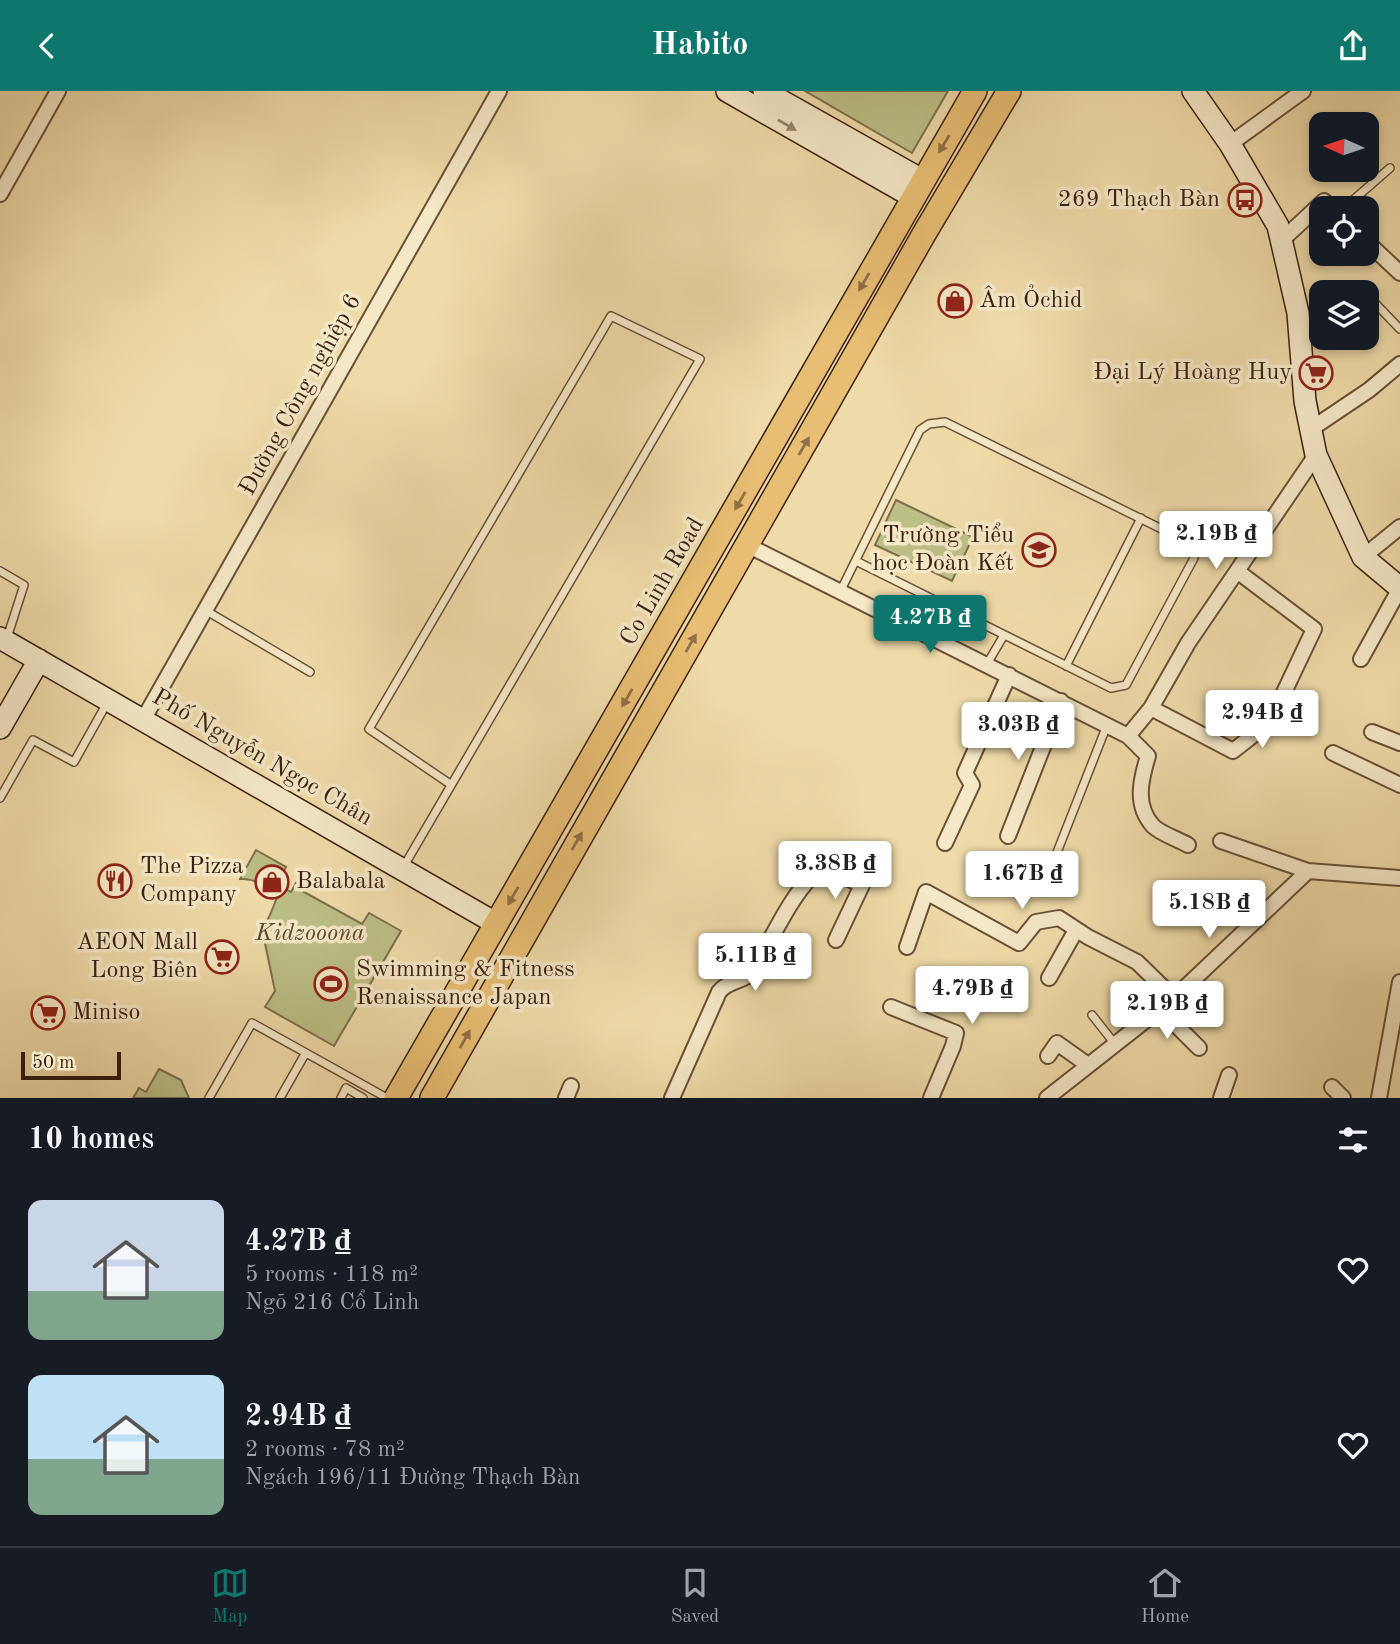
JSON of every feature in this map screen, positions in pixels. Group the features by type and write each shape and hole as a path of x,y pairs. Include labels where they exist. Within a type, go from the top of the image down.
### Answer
{"main road":[{"name":"Co Linh Road","path":"396,1098 975,91"},
{"path":"432,1098 924,235 1009,91"}],"street":[{"path":"0,194 58,91"},
{"name":"Đường Công nghiệp 6","path":"143,720 499,91"},
{"path":"727,91 917,189"},
{"path":"764,91 917,189"},
{"path":"1193,91 1230,144 1279,226 1298,313 1305,401 1316,455 1363,557 1400,588 1361,659"},
{"path":"1230,144 1304,91"},
{"path":"1282,240 1309,215"},
{"path":"1379,253 1400,273"},
{"path":"1311,429 1369,390 1400,363"},
{"path":"1128,736 1151,708 1188,643 1316,455"},
{"path":"1363,557 1400,527"},
{"path":"747,545 1128,736 1149,756 1139,785 1143,807 1154,827 1188,845"},
{"path":"1151,708 1233,751 1269,722 1314,629 1237,571"},
{"name":"Phố Nguyễn Ngọc Chân","path":"3,640 497,924"},
{"path":"0,728 38,660"},
{"path":"945,843 972,785 965,773 1009,675"},
{"path":"1008,836 1061,701"},
{"path":"1372,732 1400,743"},
{"path":"1333,753 1400,785"},
{"path":"1221,841 1308,871 1400,878"},
{"path":"672,1098 719,992 728,983 748,977 753,972 807,878 824,867 862,885 836,940"},
{"path":"1046,1098 1174,997 1308,871"},
{"path":"906,947 926,892 1019,943 1036,922 1059,918 1137,962 1174,997"},
{"path":"1049,978 1076,930"},
{"path":"1379,1098 1400,982"},
{"path":"891,1007 956,1033 931,1098"},
{"path":"1160,1009 1199,1048"},
{"path":"1048,1056 1057,1043 1088,1065"},
{"path":"1221,1098 1229,1076"},
{"path":"1332,1087 1343,1098"}],"lane":[{"path":"1358,196 1390,168"},
{"path":"1379,307 1400,329"},
{"path":"402,870 700,359 611,316 369,729 450,784"},
{"path":"840,591 920,430 937,421 944,422 1194,545 1194,558 1126,685 1111,688 856,561"},
{"path":"1066,666 1141,518"},
{"path":"0,571 24,585 3,640"},
{"path":"205,610 310,672"},
{"path":"987,664 1004,635"},
{"path":"0,798 33,740 74,762 108,700"},
{"path":"1054,860 1107,724"},
{"path":"1092,1015 1115,1044"},
{"path":"209,1098 253,1023 387,1098"},
{"path":"280,1098 305,1054"},
{"path":"341,1098 346,1088 363,1098"}],"green space":[{"path":"805,91 948,91 912,153"},
{"path":"896,500 973,537 952,581 875,545"},
{"path":"256,850 286,867 270,895 258,882 240,879"},
{"name":"Kidzooona","path":"296,883 306,888 304,892 362,924 369,913 401,931 334,1046 265,1007 275,991 262,929 282,887 291,892"},
{"path":"159,1069 181,1080 189,1098 133,1098 139,1088 146,1092"}],"place":[{"name":"269 Thạch Bàn","path":"1245,200"},
{"name":"Âm Ỏchid","path":"955,301"},
{"name":"Đại Lý Hoàng Huy","path":"1316,373"},
{"name":"Trường Tiểu học Đoàn Kết","path":"1039,550"},
{"name":"The Pizza Company","path":"115,881"},
{"name":"Balabala","path":"272,882"},
{"name":"AEON Mall Long Biên","path":"222,957"},
{"name":"Swimming & Fitness Renaissance Japan","path":"331,984"},
{"name":"Miniso","path":"48,1013"}]}
